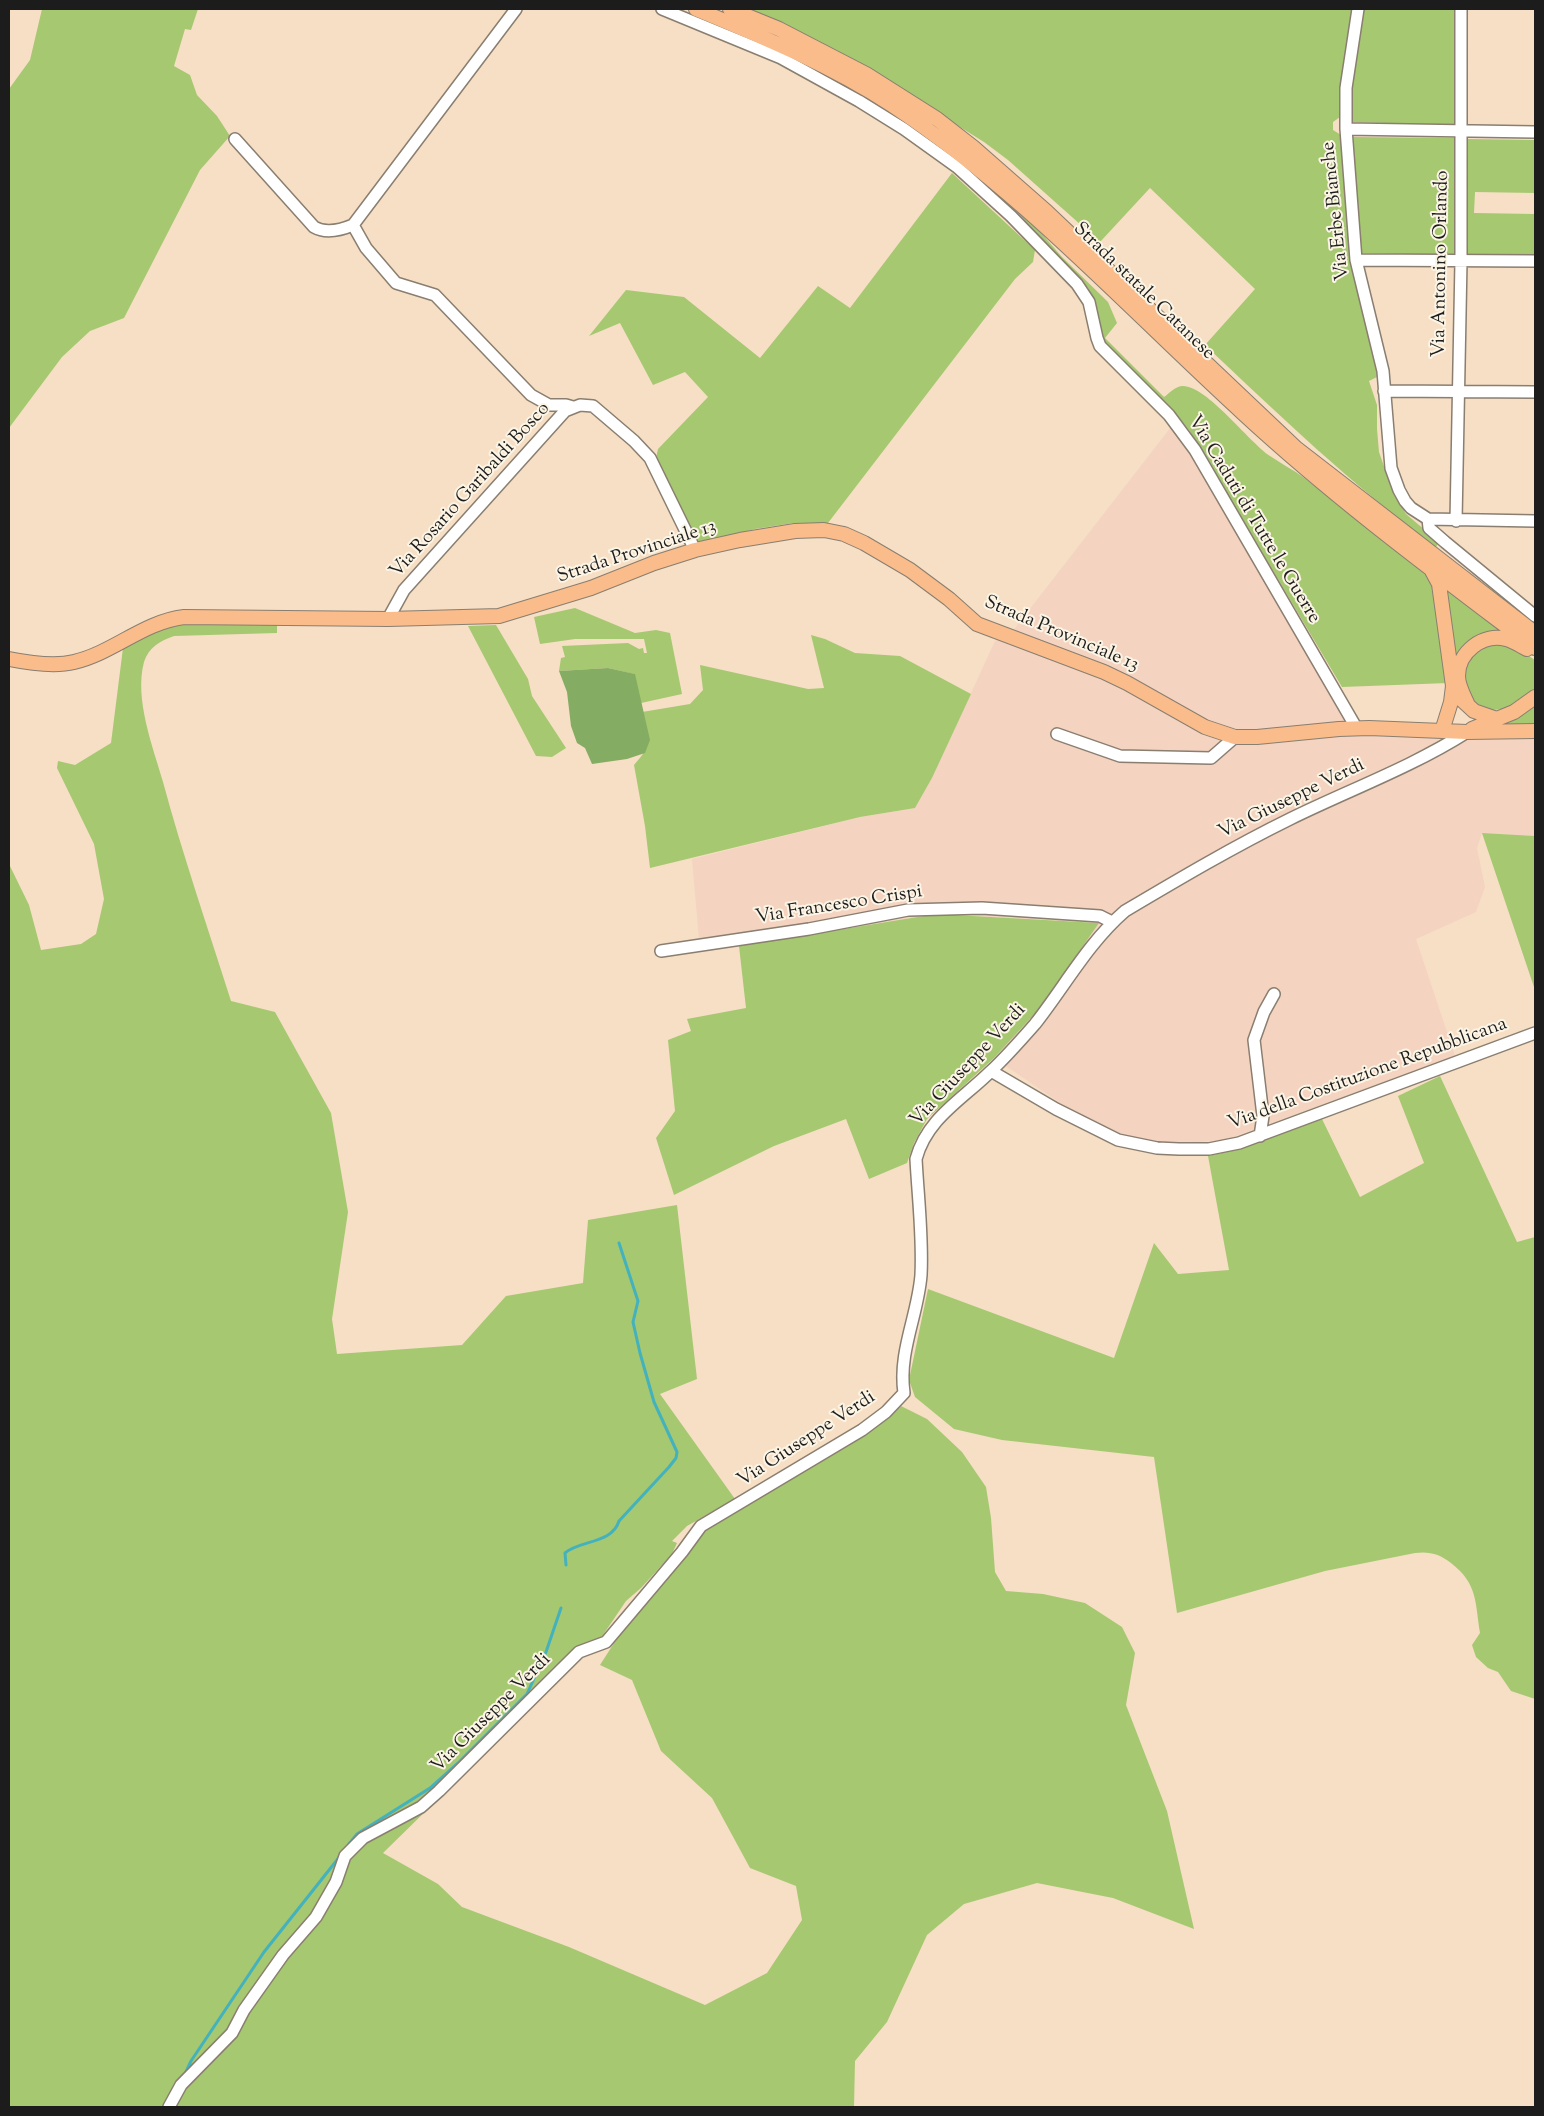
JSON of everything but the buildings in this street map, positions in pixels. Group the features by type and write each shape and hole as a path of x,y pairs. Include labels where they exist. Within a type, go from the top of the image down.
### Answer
{"main road":[{"name":"Strada statale Catanese","path":"696,9 773,41 857,84 928,130 1034,215 1243,414 1290,456 1430,568 1535,648"},
{"name":"Strada statale Catanese","path":"730,9 779,29 866,74 936,119 973,147 1047,212 1296,448 1535,633"},
{"name":"Strada Provinciale 13","path":"9,659 55,664 72,663 106,650 149,626 168,619 184,617 388,619 499,616 591,588 654,563 695,550 794,530 824,530 844,534 864,543 910,570 977,624 1104,672 1205,727 1235,736 1257,738 1356,729 1467,732 1535,731"},
{"path":"1430,568 1439,584 1452,686 1451,702 1442,730"},
{"path":"1468,705 1459,687 1458,677 1462,660 1473,646 1489,639 1498,638 1515,643 1535,654"},
{"path":"1452,686 1459,697 1474,711 1483,716 1497,719"},
{"path":"1467,732 1514,712 1535,697"}],"street":[{"path":"234,139 314,228 330,231 353,225 516,9"},
{"name":"Via Caduti di Tutte le Guerre","path":"662,9 781,58 860,101 904,129 957,167 1011,216 1071,277 1089,302 1096,338 1100,346 1168,415 1195,450 1356,729"},
{"name":"Via Erbe Bianche","path":"1358,9 1346,88 1346,129 1356,260 1383,371 1391,468 1405,501 1411,508 1428,519"},
{"name":"Via Antonino Orlando","path":"1456,521 1461,261 1461,9"},
{"path":"1346,129 1535,132"},
{"path":"353,225 366,248 396,283 435,295 531,395 549,405 573,407"},
{"path":"1356,260 1535,261"},
{"path":"1384,391 1535,392"},
{"name":"Via Rosario Garibaldi Bosco","path":"388,619 404,590 565,411 573,407 593,406 634,441 650,458 695,550"},
{"path":"1535,521 1428,519 1429,528 1535,616"},
{"path":"1440,749 1442,730"},
{"name":"Via Giuseppe Verdi","path":"169,2107 181,2085 232,2033 244,2010 283,1955 316,1917 336,1882 345,1856 363,1838 421,1807 440,1791 579,1652 606,1642 682,1552 701,1526 862,1430 886,1412 904,1392 902,1378 905,1353 921,1276 916,1159 920,1145 928,1130 948,1109 991,1071 1034,1024 1097,939 1112,922 1125,911 1216,857 1290,819 1440,749 1467,732"},
{"path":"1056,734 1120,756 1211,758 1235,736"},
{"name":"Via Francesco Crispi","path":"661,951 809,929 908,910 982,908 1100,916 1112,922"},
{"path":"1260,1136 1263,1116 1254,1040 1264,1012 1274,994"},
{"name":"Via della Costituzione Repubblicana","path":"991,1071 1056,1109 1118,1140 1157,1148 1209,1149 1239,1143 1260,1136 1535,1033"}],"shaded area":[{"path":"1171,427 1187,447 1356,735 1535,737 1535,836 1482,833 1477,848 1485,887 1476,912 1416,939 1455,1056 1225,1140 1199,1142 1148,1141 1115,1133 1072,1111 994,1058 1040,1008 1099,923 936,914 739,946 738,936 699,939 692,859 860,817 915,808 932,778 995,641 1012,632"}],"green space":[{"path":"42,9 198,9 191,30 185,29 174,66 190,75 197,95 217,116 230,136 200,170 124,318 90,331 62,357 9,428 9,89 30,60"},
{"path":"748,9 1353,9 1342,83 1340,117 1333,122 1333,130 1341,135 1353,270 1378,369 1377,377 1369,381 1377,405 1379,452 1389,481 1406,514 1439,542 1436,547 1346,475 1205,345 1255,289 1150,188 1100,242 1008,160 984,142 838,51"},
{"path":"1363,9 1456,9 1455,125 1350,122 1350,97"},
{"path":"1352,137 1456,138 1456,255 1360,252"},
{"path":"1468,139 1535,140 1535,193 1475,192 1474,213 1535,214 1535,254 1466,254"},
{"path":"952,173 1035,250 1033,262 1015,279 828,523 793,523 755,529 702,543 694,540 656,458 658,449 708,397 685,372 653,385 620,323 589,336 626,290 684,297 760,358 818,286 850,308"},
{"path":"986,184 1036,227 1062,257 1108,302 1117,323 1105,338 1164,397 1180,386 1193,388 1204,395 1216,404 1261,449 1303,477 1426,573 1435,588 1448,683 1342,687 1189,430 1171,409 1108,349 1104,342 1088,288"},
{"path":"1444,587 1509,636 1494,634 1454,671"},
{"path":"575,608 635,633 656,630 670,633 682,694 641,703 634,674 608,668 559,671 561,658 565,657 562,646 628,643 639,649 643,648 644,653 647,653 644,639 575,639 540,644 534,617"},
{"path":"277,622 277,633 174,636 164,640 152,648 146,657 141,691 150,738 187,865 231,1001 275,1012 331,1113 348,1212 332,1319 337,1354 462,1345 506,1296 583,1283 588,1220 677,1205 697,1379 660,1394 735,1499 687,1526 672,1541 677,1543 672,1554 641,1588 626,1601 603,1635 583,1657 383,1853 438,1884 462,1907 569,1947 705,2005 767,1973 802,1920 796,1886 750,1868 712,1798 661,1751 632,1680 600,1665 632,1615 689,1552 703,1529 781,1486 901,1406 927,1419 962,1452 986,1487 991,1518 995,1572 1006,1591 1043,1594 1085,1603 1122,1627 1135,1653 1126,1705 1167,1811 1194,1929 1113,1898 1037,1883 964,1904 927,1935 887,2022 855,2061 854,2107 9,2107 9,864 29,905 41,950 81,944 96,934 104,899 94,844 57,768 58,761 75,765 111,743 123,648 152,631 178,623"},
{"path":"496,625 528,679 532,696 566,748 552,757 536,756 468,626"},
{"path":"811,635 825,639 855,653 900,656 971,694 932,778 915,808 860,817 650,868 645,826 634,765 645,751 648,740 642,712 690,704 703,690 700,665 808,689 824,688"},
{"path":"1484,643 1511,644 1535,660 1535,689 1513,706 1493,710 1477,704 1469,695 1462,668 1466,659"},
{"path":"608,668 635,674 650,740 645,753 627,759 592,764 585,748 577,743 571,726 567,692 559,671"},
{"path":"1535,705 1535,724 1492,727"},
{"path":"1482,833 1535,836 1535,990"},
{"path":"936,914 1099,923 1040,1008 994,1058 927,1119 914,1143 907,1163 869,1179 846,1119 774,1146 674,1195 656,1138 675,1111 668,1040 691,1031 687,1019 746,1008 739,946"},
{"path":"1440,1076 1517,1242 1535,1237 1535,1699 1511,1691 1498,1672 1488,1668 1476,1657 1472,1645 1480,1633 1476,1603 1471,1586 1460,1571 1447,1560 1434,1554 1425,1552 1415,1553 1325,1571 1177,1613 1154,1457 1002,1440 954,1429 915,1397 909,1380 928,1289 1114,1358 1154,1243 1178,1274 1229,1270 1208,1156 1240,1149 1322,1119 1360,1197 1424,1163 1398,1096"}],"waterway":[{"path":"566,1565 565,1553 610,1534 619,1521 669,1467 676,1458 677,1452 654,1402 640,1353 633,1322 638,1301 619,1243"},
{"path":"349,1844 357,1834 430,1788 527,1694 546,1652 561,1608"},
{"path":"185,2074 191,2061 264,1952 341,1855"}]}
